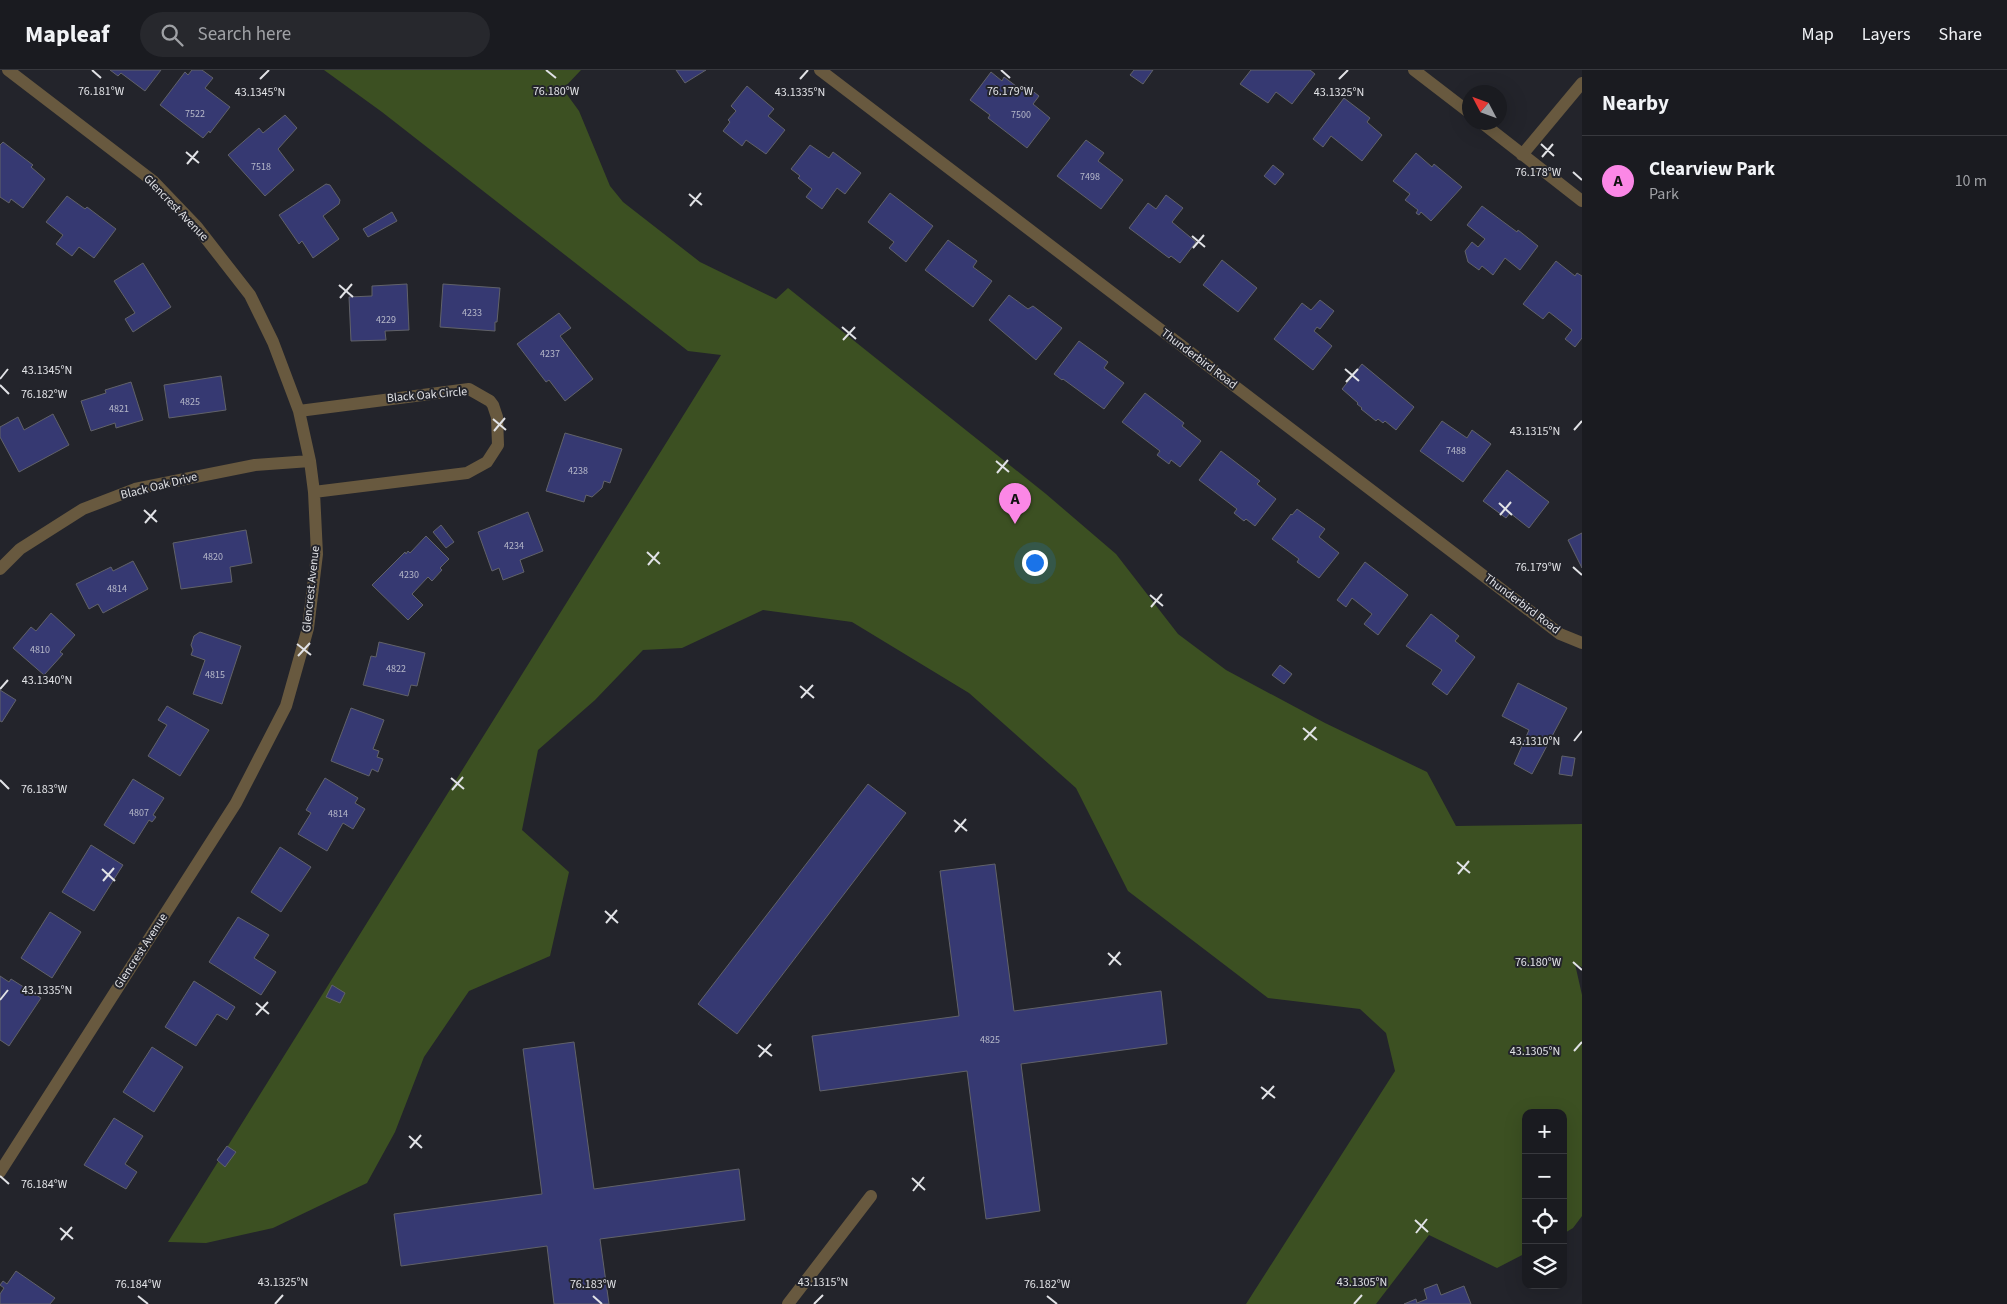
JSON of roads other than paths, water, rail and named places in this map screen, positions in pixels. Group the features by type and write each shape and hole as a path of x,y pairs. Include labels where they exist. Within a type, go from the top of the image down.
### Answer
{"street":[{"name":"Glencrest Avenue","path":"0,1172 236,803 286,706 308,628 317,554 314,492 310,461 298,411 273,342 250,295 198,228 153,182 8,70"},
{"name":"Thunderbird Road","path":"820,70 1560,634 1582,643"},
{"path":"1414,70 1462,107"},
{"path":"1522,154 1582,83"},
{"path":"1491,130 1582,201"},
{"name":"Black Oak Circle","path":"298,411 469,389 490,401 497,417 498,445 487,462 466,473 314,492"},
{"name":"Black Oak Drive","path":"0,569 20,549 83,509 135,489 255,464 310,461"},
{"path":"788,1304 871,1196"}],"place":[{"name":"Clearview Park","path":"1015,524"}]}
